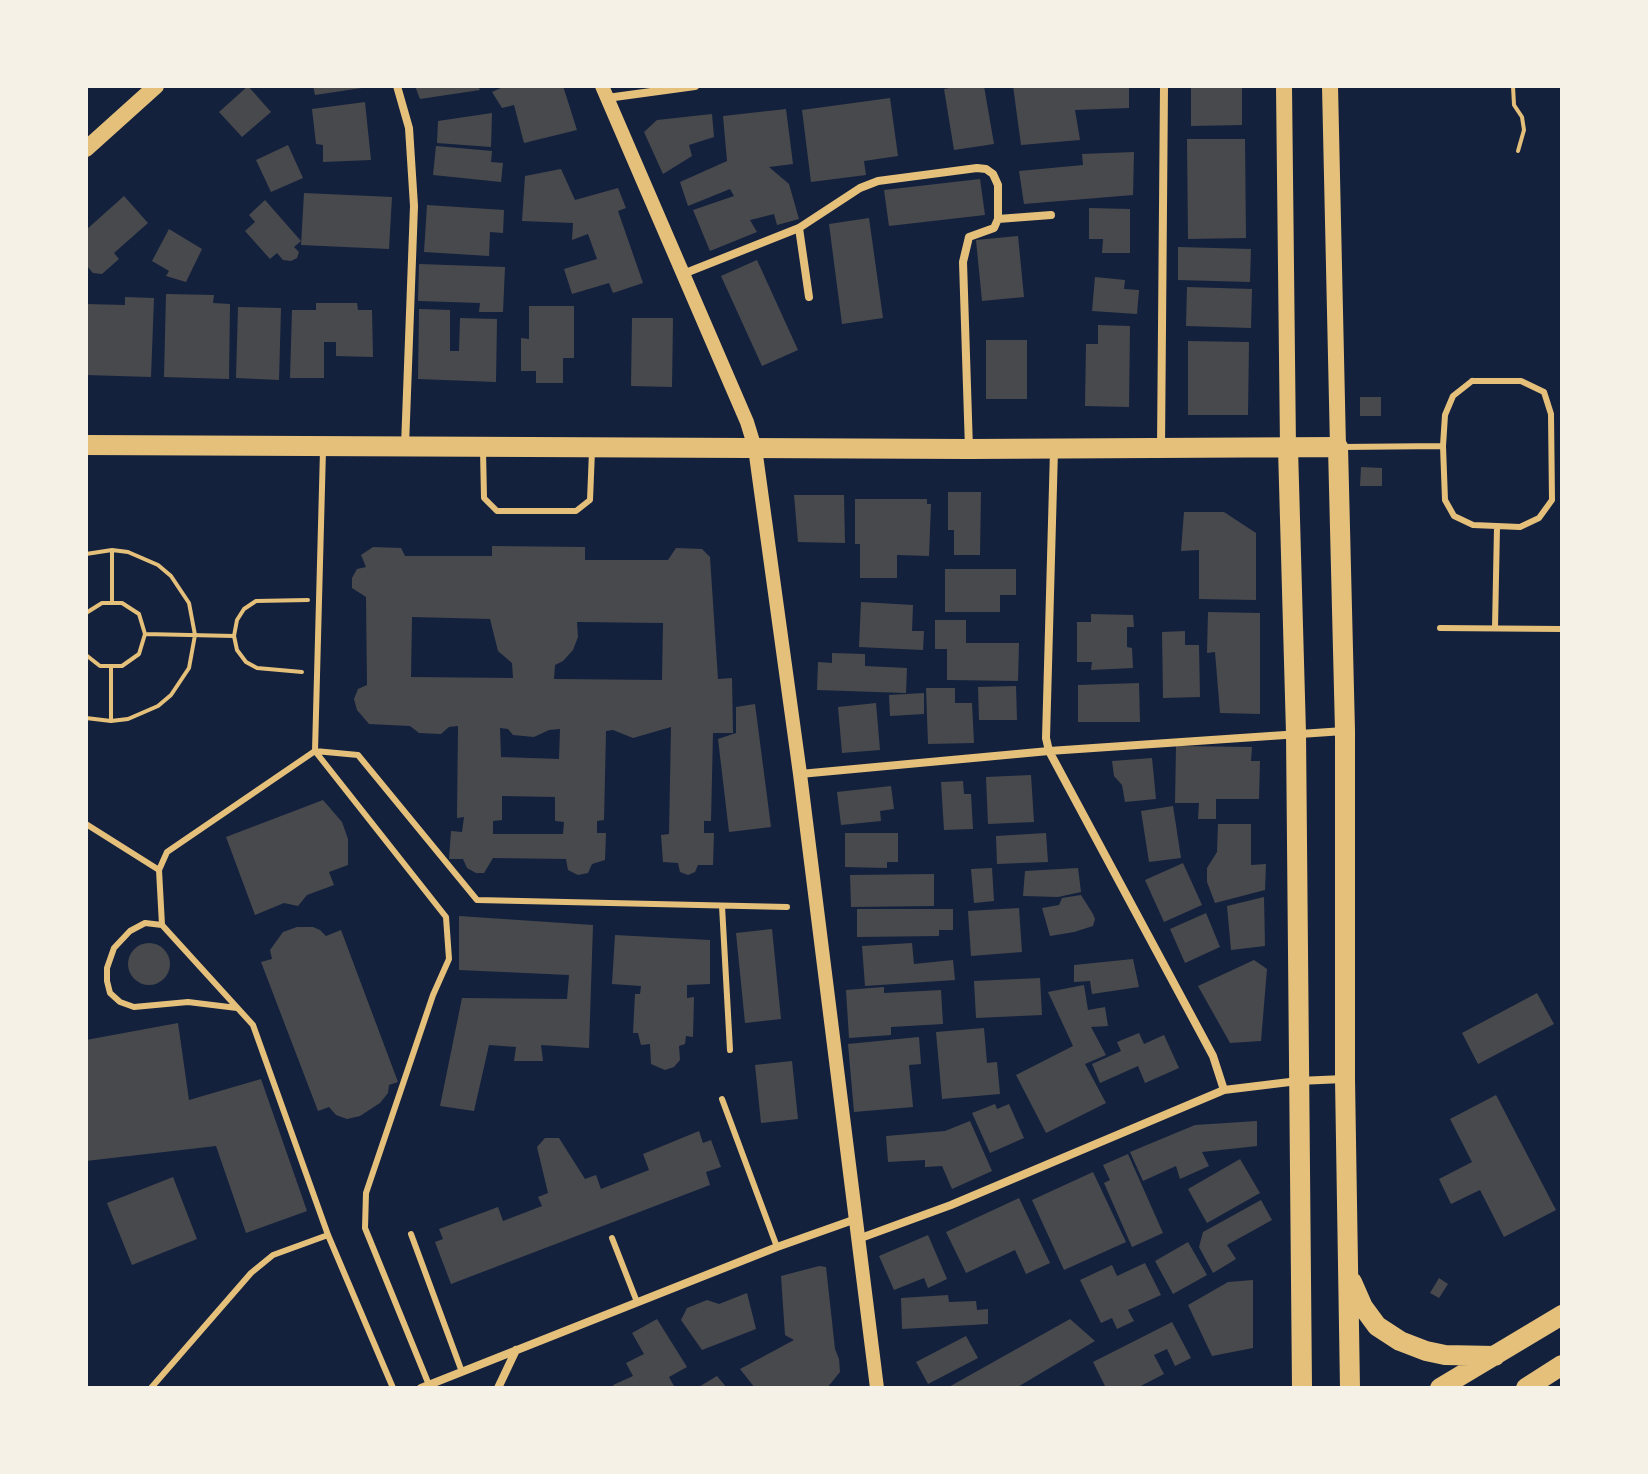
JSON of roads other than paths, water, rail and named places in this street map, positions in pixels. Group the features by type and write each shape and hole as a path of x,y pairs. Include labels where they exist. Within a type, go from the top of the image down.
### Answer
{"main road":[{"path":"86,149 156,86"},
{"path":"1284,86 1288,448 1296,733 1302,1388"},
{"path":"1330,86 1345,731 1345,1079 1350,1388"},
{"path":"86,445 969,449 1338,447"},
{"path":"1348,1273 1363,1307 1377,1326 1400,1341 1445,1355 1495,1356"},
{"path":"1440,1388 1562,1315"},
{"path":"1526,1388 1562,1365"}],"street":[{"path":"397,86 409,128 414,206 405,446"},
{"path":"695,86 604,92 747,422 755,448 800,774 877,1388"},
{"path":"1161,449 1164,86"},
{"path":"683,274 799,228 860,188 878,181 986,169 993,174 998,185 998,219 994,228 969,237 964,251 969,449"},
{"path":"998,219 1051,215"},
{"path":"799,228 809,297"},
{"path":"1054,449 1046,738 1049,751 1213,1056 1224,1090"},
{"path":"800,774 1049,751 1345,731"},
{"path":"858,1239 951,1205 1224,1090 1345,1079"},
{"path":"425,1386 777,1247 856,1219"},
{"path":"498,1388 516,1350"}],"lane":[{"path":"1472,381 1521,381 1544,392 1551,414 1552,452 1552,500 1539,518 1520,527 1473,525 1454,516 1445,500 1445,415 1453,396 1472,381"},
{"path":"323,446 315,751 446,917 449,959 433,995 366,1193 365,1228 425,1386"},
{"path":"1338,447 1443,446"},
{"path":"483,447 484,498 497,511 576,511 590,500 592,447"},
{"path":"1552,452 1562,452"},
{"path":"1495,628 1497,527"},
{"path":"1440,628 1562,629"},
{"path":"393,1388 328,1235 253,1025 162,925 159,870 167,852 315,751 358,755 477,900 787,907"},
{"path":"86,824 159,870"},
{"path":"722,906 730,1050"},
{"path":"162,925 145,923 130,931 114,948 107,968 110,993 120,1002 134,1007 188,1002 237,1008"},
{"path":"722,1099 777,1247"},
{"path":"411,1234 462,1372"},
{"path":"151,1388 251,1273 273,1255 328,1235"},
{"path":"612,1238 637,1302"}]}
